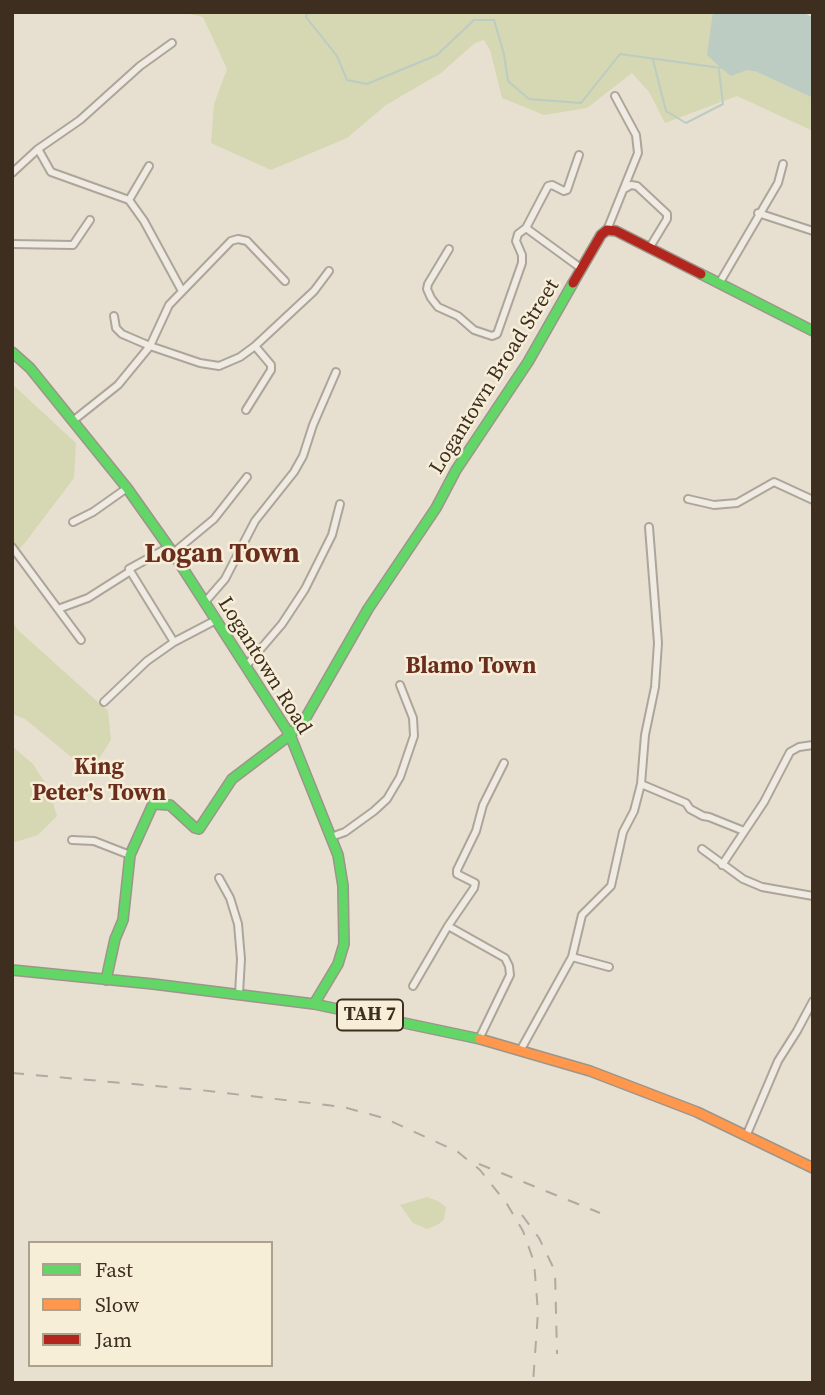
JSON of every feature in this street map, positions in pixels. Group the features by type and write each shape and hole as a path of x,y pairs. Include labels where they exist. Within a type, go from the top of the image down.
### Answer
{"main road":[{"path":"607,230 650,247 813,331"},
{"name":"Logantown Broad Street","path":"130,855 153,804 170,805 195,828 200,829 232,779 290,735 305,719 361,621 516,381 601,235 607,230"},
{"name":"Logantown Road","path":"12,352 30,368 127,488 171,550 290,735 342,870 345,934 338,964 314,1004"},
{"path":"106,980 115,939 123,920 130,855"},
{"name":"TAH 7","path":"12,970 314,1004 479,1039 590,1071 697,1112 813,1168"}],"street":[{"path":"12,173 38,149 80,120 125,78 172,43"},
{"path":"607,230 638,153 636,135 615,96"},
{"path":"38,149 51,172 128,200 144,221 182,290"},
{"path":"449,248 428,284 431,298 438,307 458,317 474,330 492,336 497,334 522,263 516,241 519,234 526,228 548,186 567,190 579,155"},
{"path":"720,282 778,183 783,164"},
{"path":"128,200 149,166"},
{"path":"626,188 637,186 667,214 667,219 650,247"},
{"path":"758,213 813,231"},
{"path":"12,244 73,245 90,220"},
{"path":"526,228 582,269"},
{"path":"74,421 118,386 150,346 164,313 226,244 244,239 285,281"},
{"path":"114,316 116,328 122,334 200,363 219,366 240,357 255,346 314,291 329,271"},
{"path":"246,410 271,370 271,365 255,346"},
{"path":"205,603 225,579 255,521 294,472 337,372"},
{"path":"58,609 88,598 129,572 132,566 171,550 214,519 247,477"},
{"path":"688,499 727,505 745,500 774,482 813,500"},
{"path":"73,522 101,507 127,488"},
{"path":"246,666 293,609 332,535 341,504"},
{"path":"520,1051 572,957 582,915 611,886 623,832 634,811 655,687 658,643 649,527"},
{"path":"12,547 80,639"},
{"path":"12,564 20,559"},
{"path":"129,572 174,642"},
{"path":"104,702 146,661 174,642 216,620"},
{"path":"331,838 345,832 374,811 387,799 400,777 414,736 413,718 400,685"},
{"path":"722,865 764,802 790,752 799,747 813,745"},
{"path":"413,986 474,888 475,883 456,872 475,831 483,805 504,763"},
{"path":"640,784 686,803 690,809 703,816 744,831"},
{"path":"72,840 94,841 130,855"},
{"path":"702,849 743,879 762,887 813,896"},
{"path":"219,878 230,898 238,924 239,994"},
{"path":"448,926 505,958 509,966 510,975 479,1039"},
{"path":"572,957 609,967"},
{"path":"747,1134 778,1061 813,1001"}],"green space":[{"path":"180,12 713,12 747,70 813,98 813,131 737,96 665,123 649,92 632,73 587,108 544,115 502,98 490,50 484,40 475,43 441,73 386,105 347,138 271,170 211,143 214,104 227,69 203,17"},
{"path":"12,384 76,443 74,478 12,556"},
{"path":"12,621 18,630 108,711 111,740 96,763 75,760 25,719 12,714"},
{"path":"12,746 33,764 48,787 57,816 38,835 12,843"},
{"path":"427,1197 446,1207 444,1219 427,1229 413,1223 400,1205"}],"shaded area":[{"path":"713,12 803,12 813,18 813,98 757,72 747,70 731,76 721,68 707,55"}],"waterway":[{"path":"307,12 306,17 337,56 347,80 367,84 437,55 474,20 494,20 504,54 508,81 529,99 581,103 620,54 721,68"},
{"path":"653,60 666,111 686,123 723,104 719,70"}],"railway":[{"path":"12,1073 200,1090 343,1107 384,1118 458,1152 480,1170 507,1204 523,1231 534,1262 538,1312 533,1383"},
{"path":"479,1164 600,1213"},
{"path":"522,1215 539,1238 555,1271 557,1354"}],"traffic: fast":[{"path":"701,274 813,331"},
{"path":"106,980 115,939 123,920 130,855 153,804 170,805 199,829 232,779 290,735 305,719 368,609 436,508 456,470 528,362 573,283"},
{"path":"12,352 30,368 127,488 173,553 290,735 338,855 343,886 344,944 338,964 314,1004"},
{"path":"12,970 314,1004 480,1039"}],"traffic: slow":[{"path":"480,1039 590,1071 697,1112 813,1168"}],"traffic: jam":[{"path":"573,283 601,235 607,230 616,231 701,274"}],"district":[{"name":"Logan Town","path":"222,555"},
{"name":"Blamo Town","path":"471,667"},
{"name":"King Peter's Town","path":"99,781"}]}
